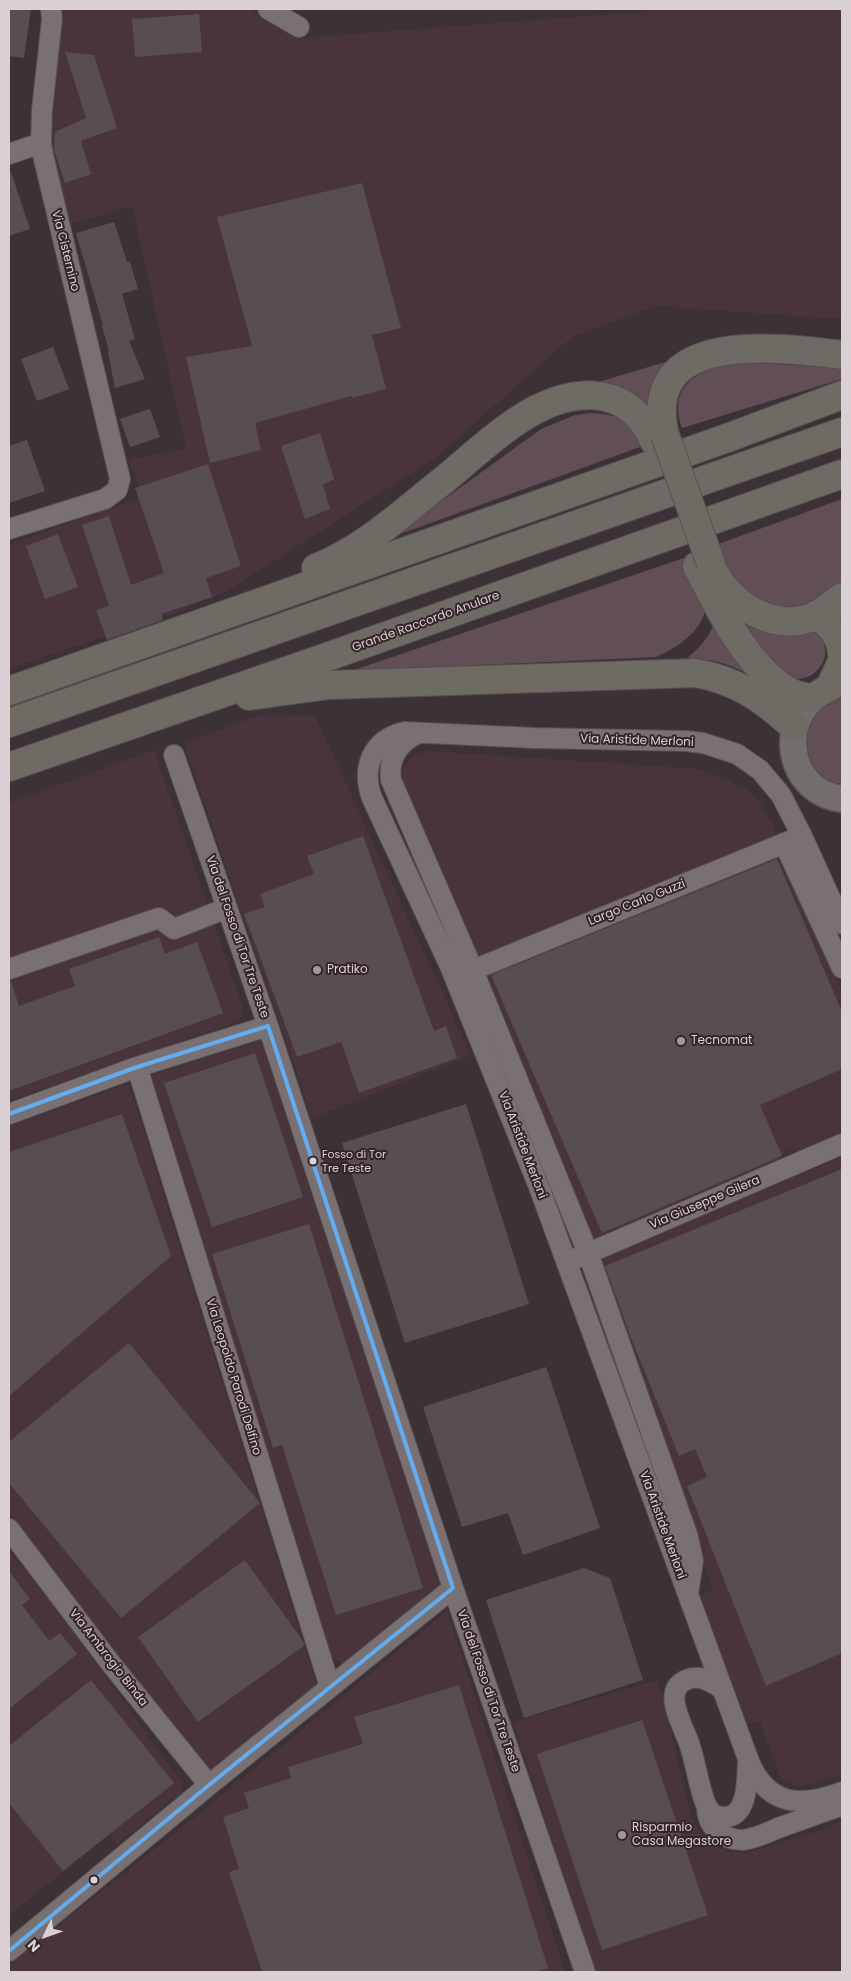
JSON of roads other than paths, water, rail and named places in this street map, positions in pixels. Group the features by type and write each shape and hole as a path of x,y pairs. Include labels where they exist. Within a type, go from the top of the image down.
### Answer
{"highway":[{"path":"842,355 751,348 720,352 698,358 677,372 665,389 662,396 660,438 704,565 731,628 756,661 784,688 798,695 828,690 842,661"},
{"path":"198,624 258,589 326,564 351,550 399,516 517,421 553,402 583,395 598,395 616,399 628,406 660,438"},
{"path":"9,691 730,437 842,395"},
{"path":"9,723 842,432"},
{"name":"Grande Raccordo Anulare","path":"9,767 180,706 327,657 842,474"},
{"path":"704,565 724,588 752,612 765,617 784,620 804,620 816,616 842,597"},
{"path":"816,616 832,627 839,639 842,652"},
{"path":"180,706 329,685 679,672 711,676 737,685 766,702 794,727"}],"main road":[{"path":"828,690 800,712 794,727 793,750 796,762 804,776 821,792 842,799"}],"street":[{"name":"Via Cisternino","path":"9,529 101,500 117,490 120,479 47,176 41,144 42,110 52,18 50,9"},
{"path":"268,9 299,27"},
{"path":"9,154 41,144"},
{"name":"Via Aristide Merloni","path":"421,732 404,741 397,750 391,768 391,780 473,970 588,1253 688,1537 693,1561 688,1596"},
{"name":"Via Aristide Merloni","path":"842,924 793,839 785,803 768,778 752,764 736,754 719,747 686,741 535,738 421,732 398,733 385,741 367,765 369,789 435,932 474,1023 568,1262 748,1760 755,1775 764,1785 790,1802 808,1802 842,1792"},
{"name":"Via del Fosso di Tor Tre Teste","path":"174,755 268,1026 453,1588 585,1972"},
{"path":"793,839 842,968"},
{"name":"Largo Carlo Guzzi","path":"473,970 793,839"},
{"path":"9,969 159,918 174,928 227,908"},
{"path":"9,1114 137,1067 268,1026"},
{"name":"Via Leopoldo Parodi Delfino","path":"137,1067 330,1687"},
{"name":"Via Giuseppe Gilera","path":"568,1262 842,1144"},
{"name":"Via Ambrogio Binda","path":"9,1529 112,1665 209,1786"},
{"path":"9,1951 453,1588"},
{"path":"722,1688 706,1679 689,1679 678,1686 674,1698 678,1716 690,1746 708,1818 716,1830 728,1838 742,1840 758,1836 842,1804"},
{"path":"706,1807 714,1814 724,1818 730,1817 738,1811 745,1793 748,1760"}],"place":[{"name":"Pratiko","path":"317,970"},
{"name":"Tecnomat","path":"681,1041"},
{"name":"Fosso di Tor Tre Teste","path":"313,1161"},
{"name":"Risparmio Casa Megastore","path":"622,1835"}]}
